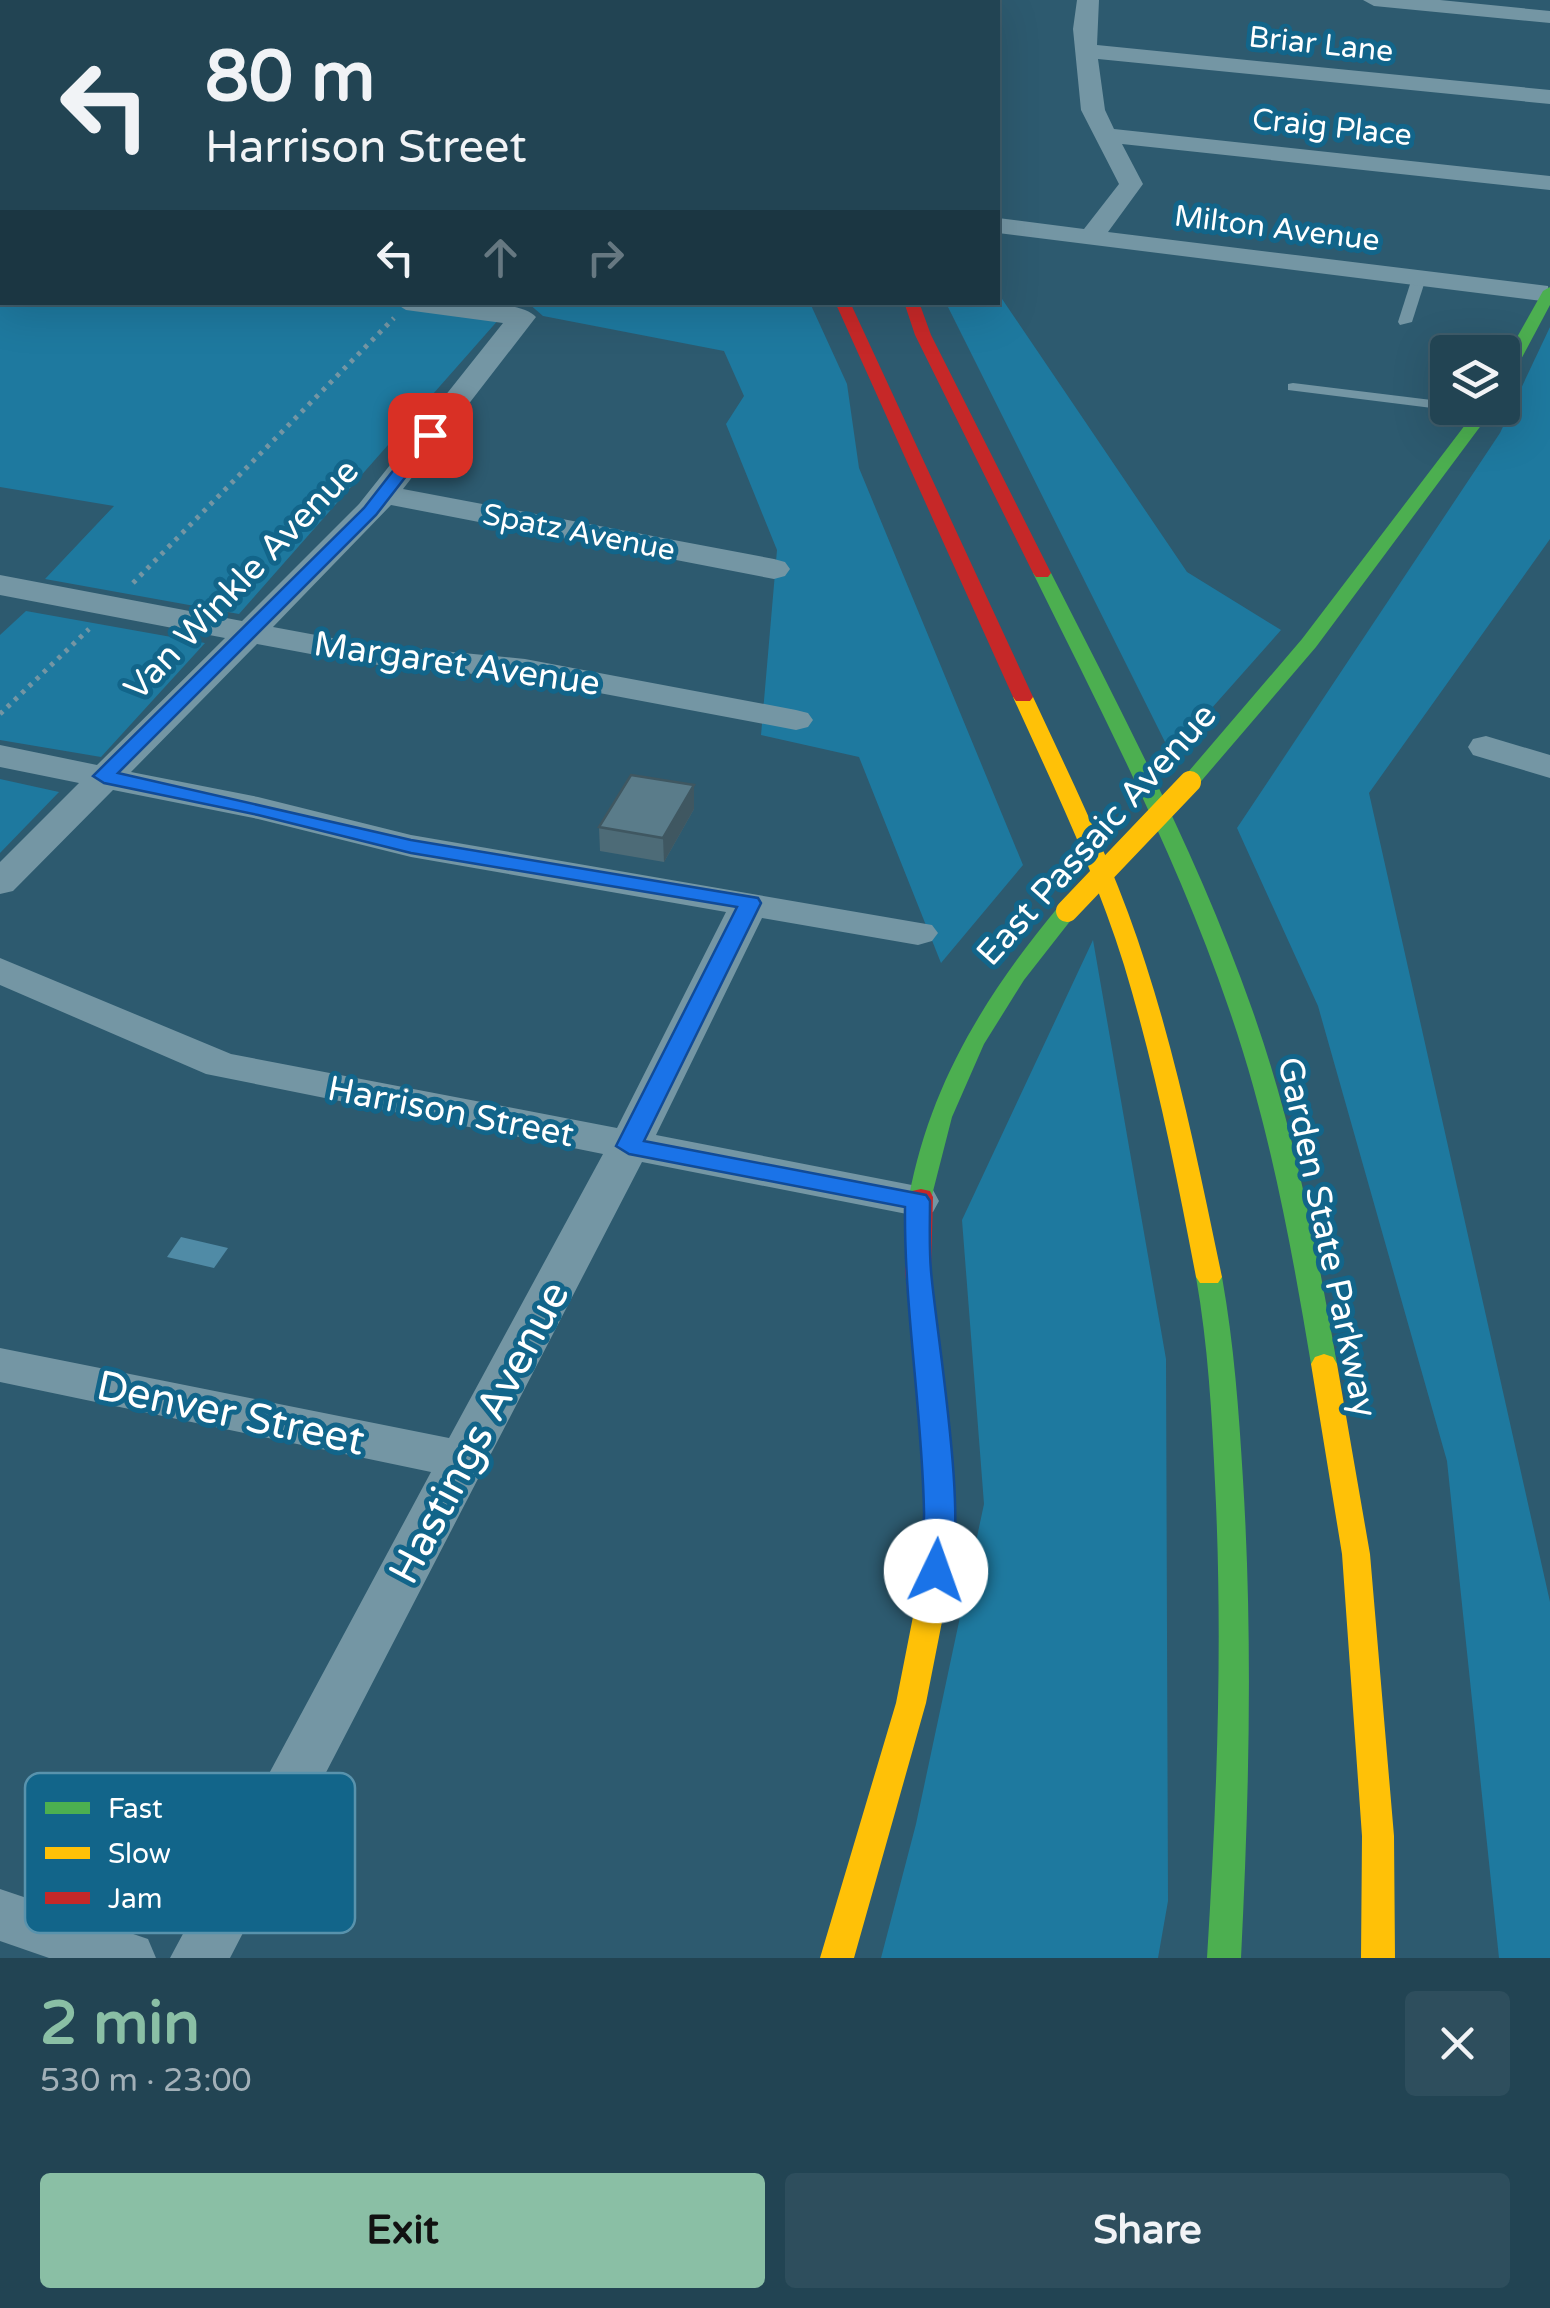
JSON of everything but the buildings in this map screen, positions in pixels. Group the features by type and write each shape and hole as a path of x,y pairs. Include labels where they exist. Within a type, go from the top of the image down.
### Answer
{"main road":[{"path":"1520,346 1549,292"},
{"path":"843,305 1080,821 1134,962 1180,1130 1219,1327 1235,1558 1232,1844 1224,1958"},
{"name":"Garden State Parkway","path":"912,305 923,335 1092,672 1223,962 1275,1124 1318,1327 1356,1554 1378,1836 1378,1958"},
{"name":"East Passaic Avenue","path":"837,1958 930,1628 940,1543 937,1445 918,1268 917,1201 932,1134 956,1072 985,1016 1020,963 1190,782 1310,643 1466,425"}],"street":[{"path":"1088,0 1084,29 1094,110 1131,184 1091,237"},
{"path":"1374,0 1550,17"},
{"name":"Briar Lane","path":"1087,51 1550,97"},
{"name":"Craig Place","path":"1106,134 1550,183"},
{"name":"Milton Avenue","path":"1000,226 1549,292"},
{"name":"Van Winkle Avenue","path":"0,883 384,494 522,317 424,305"},
{"name":"Spatz Avenue","path":"384,494 774,569"},
{"name":"Margaret Avenue","path":"0,586 359,653 525,669 796,720"},
{"path":"1486,747 1550,767"},
{"path":"0,756 258,808 411,846 918,933"},
{"name":"Hastings Avenue","path":"297,1773 629,1146 750,903"},
{"name":"Harrison Street","path":"0,970 221,1065 917,1201"},
{"name":"Denver Street","path":"0,1365 463,1460"},
{"path":"0,1915 25,1923"},
{"path":"53,1933 127,1958"},
{"name":"Hastings Avenue","path":"199,1958 212,1933"}],"lane":[{"path":"1405,322 1419,278"},
{"path":"1293,388 1430,404"}],"path":[{"path":"131,586 406,305"},
{"path":"0,714 100,617"}],"shaded area":[{"path":"1000,296 1187,572 1281,630 1171,754 947,305 1000,305"},
{"path":"0,305 394,305 500,318 239,614 45,579 114,506 0,487"},
{"path":"530,305 811,305 847,384 859,468 1023,865 941,963 859,757 761,735 777,550 726,424 744,396 724,351 543,316"},
{"path":"1550,327 1550,539 1369,793 1550,1602 1550,1958 1499,1958 1447,1461 1318,1006 1237,828 1504,425 1520,425 1520,391"},
{"path":"26,611 205,643 101,757 0,740 0,635"},
{"path":"0,779 59,792 0,853"},
{"path":"1093,940 1166,1359 1168,1901 1158,1958 881,1958 916,1824 984,1504 962,1220"},
{"path":"181,1237 228,1248 214,1268 167,1257"}],"traffic: fast":[{"path":"1520,347 1550,291"},
{"path":"1190,782 1309,643 1473,425"},
{"path":"1042,573 1158,813 1240,1007 1284,1159 1324,1364"},
{"path":"921,1197 940,1117 973,1044 1016,976 1067,911"},
{"path":"1209,1277 1223,1390 1233,1583 1233,1771 1224,1958"}],"traffic: slow":[{"path":"1023,697 1097,863 1135,965 1185,1159 1209,1277"},
{"path":"1067,911 1190,782"},
{"path":"1324,1364 1356,1554 1378,1836 1378,1958"},
{"path":"837,1958 911,1703 935,1581"}],"traffic: jam":[{"path":"843,305 1023,697"},
{"path":"912,305 923,335 1042,573"},
{"path":"921,1197 918,1270 940,1479 935,1581"}],"route":[{"path":"430,435 370,512 104,776 258,808 411,846 750,903 629,1146 917,1201 918,1268 937,1445 940,1543 936,1571"}]}
